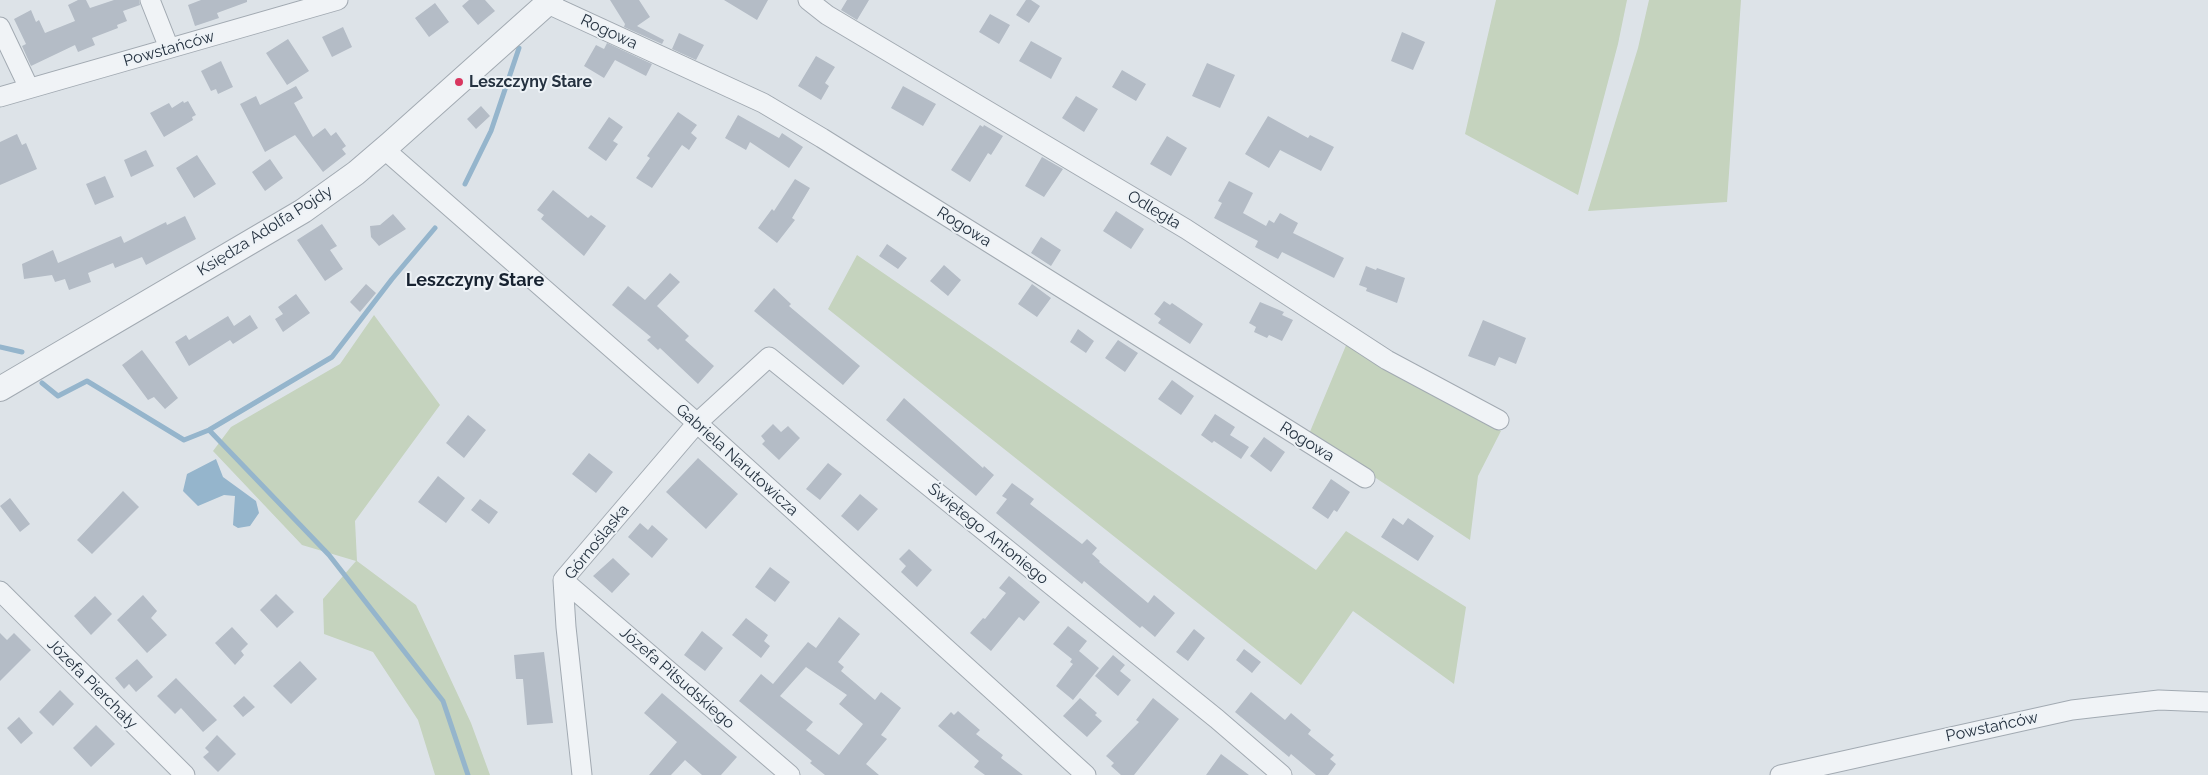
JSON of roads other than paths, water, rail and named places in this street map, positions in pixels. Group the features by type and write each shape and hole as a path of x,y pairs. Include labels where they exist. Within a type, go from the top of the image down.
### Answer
{"street":[{"path":"150,0 169,48"},
{"name":"Powstańców","path":"0,97 169,48 292,6 338,0"},
{"name":"Odległa","path":"808,0 827,16 1186,230 1387,360 1499,420"},
{"name":"Księdza Adolfa Pojdy","path":"0,389 304,211 384,150 550,2"},
{"name":"Rogowa","path":"550,2 772,108 1365,478"},
{"path":"0,27 29,88"},
{"name":"Gabriela Narutowicza","path":"384,150 697,423 1086,775"},
{"name":"Świętego Antoniego","path":"697,423 769,357 1217,719 1282,775"},
{"name":"Górnośląska","path":"582,775 566,627 563,580 697,423"},
{"name":"Józefa Piłsudskiego","path":"563,580 790,775"},
{"name":"Józefa Pierchały","path":"0,591 184,775"},
{"name":"Powstańców","path":"1780,775 2072,710 2159,700 2208,702"}],"water":[{"path":"216,459 223,477 256,501 259,513 250,526 238,528 233,525 235,496 224,495 198,506 183,491 187,474"}],"waterway":[{"path":"465,184 491,131 519,48"},
{"path":"42,383 58,396 87,381 184,440 209,430 332,357 392,279 435,228"},
{"path":"0,347 22,352"},
{"path":"209,430 329,555 443,701 468,775"}],"place":[{"name":"Leszczyny Stare","path":"459,82"}],"district":[{"name":"Leszczyny Stare","path":"475,281"}]}
